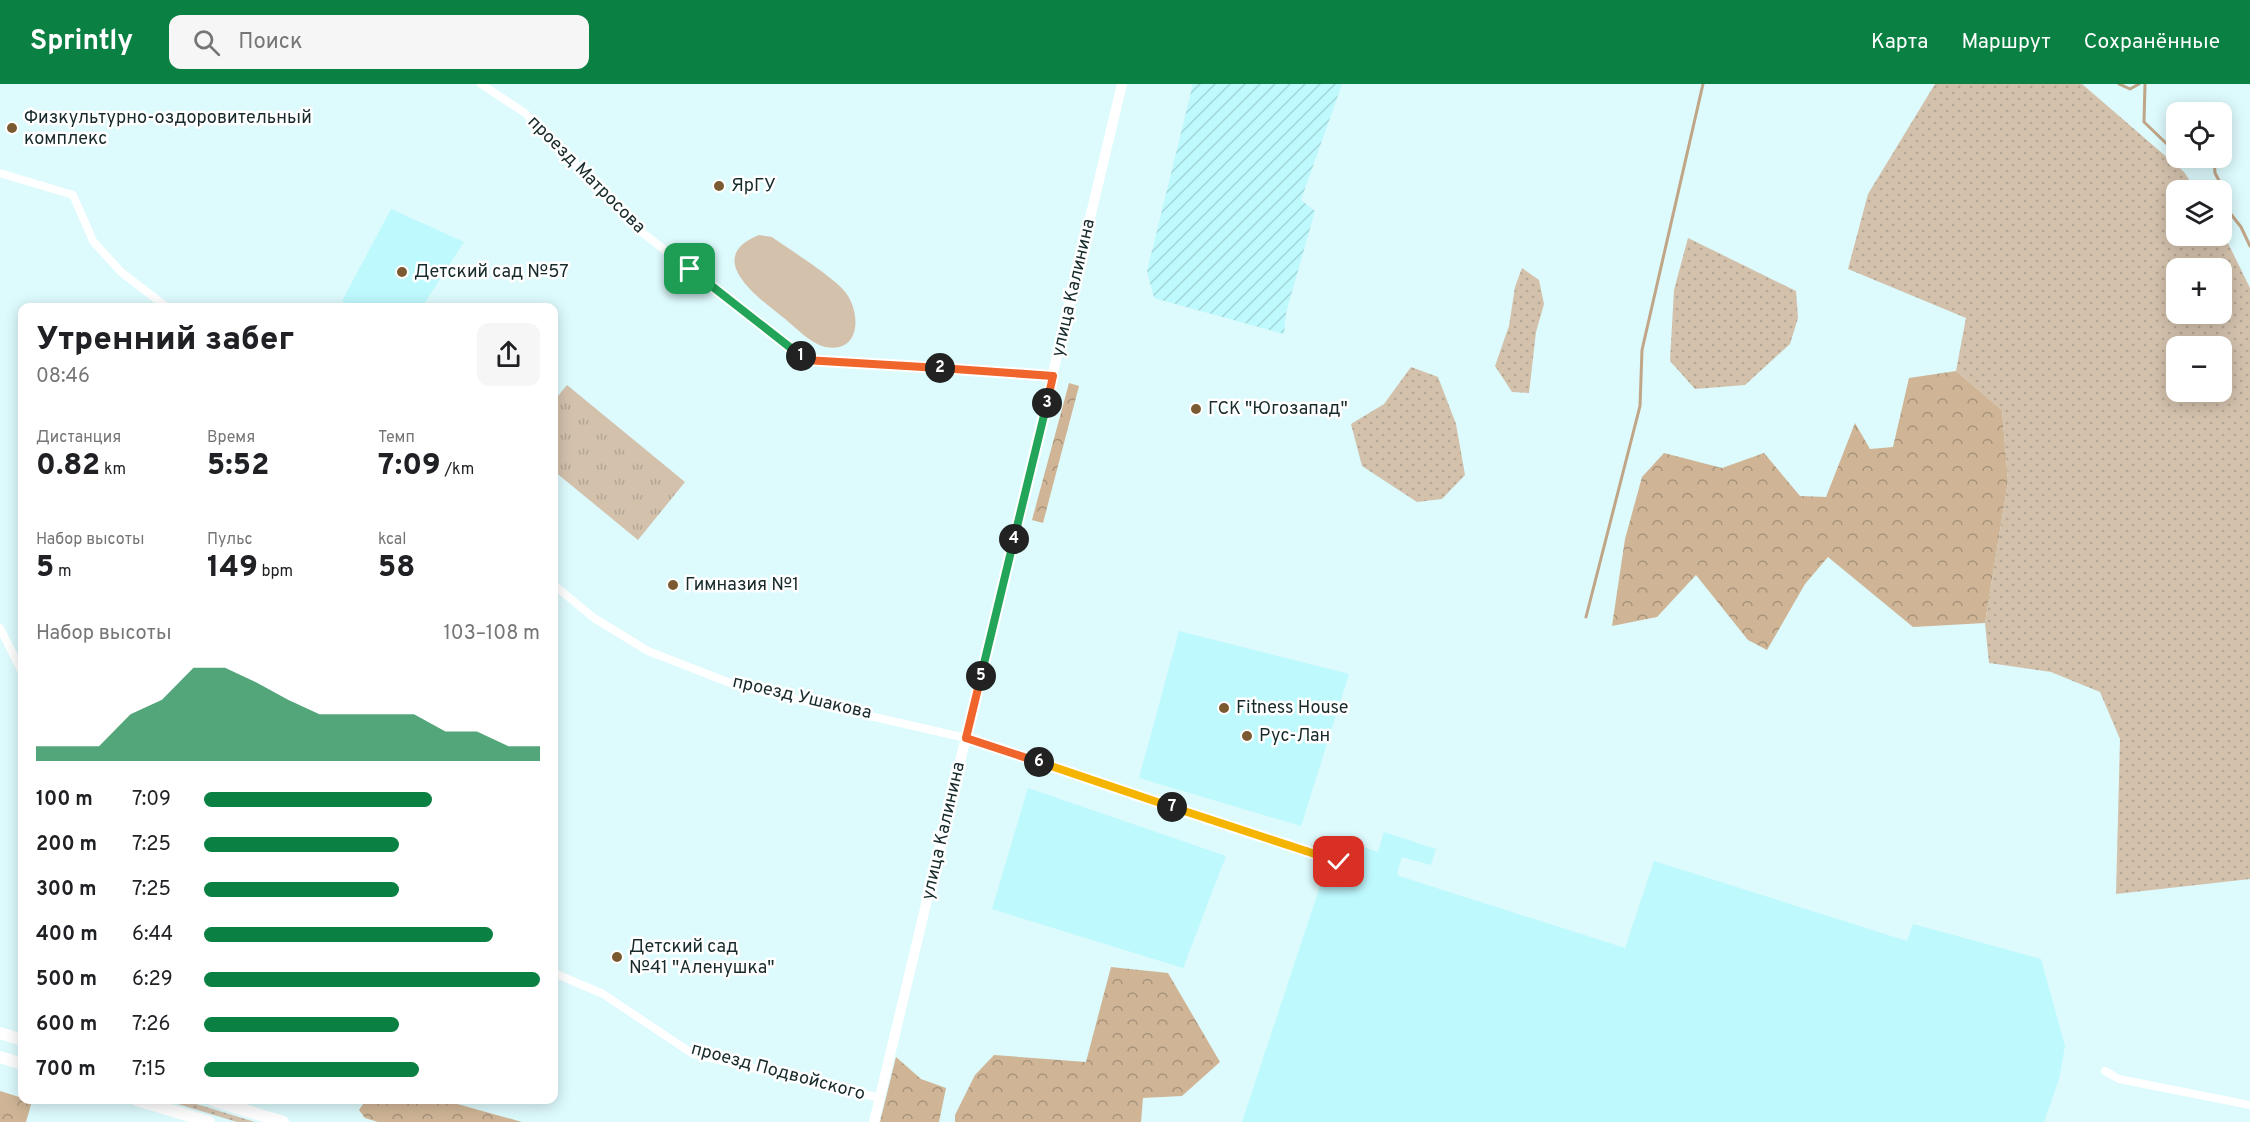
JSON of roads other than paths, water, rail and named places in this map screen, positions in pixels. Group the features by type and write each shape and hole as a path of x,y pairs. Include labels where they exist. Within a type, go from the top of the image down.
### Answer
{"main road":[{"name":"улица Калинина","path":"874,1122 1122,84"},
{"path":"0,1033 18,1039"},
{"path":"0,1057 18,1063"},
{"path":"150,1104 209,1122"},
{"path":"225,1104 283,1122"}],"street":[{"name":"проезд Матросова","path":"481,84 525,113 643,233 805,360 1053,376"},
{"path":"0,173 73,195 93,241 121,272 161,303"},
{"name":"проезд Ушакова","path":"558,588 594,618 648,651 738,686 966,738 1339,862"},
{"path":"0,628 18,664"},
{"name":"проезд Подвойского","path":"558,975 603,994 693,1054 880,1098"},
{"path":"2105,1071 2119,1079 2250,1106"}],"waterway":[{"path":"1586,617 1640,406 1642,350 1703,84"},
{"path":"2119,84 2130,89 2139,84"},
{"path":"2145,84 2144,122 2166,143"},
{"path":"2215,168 2227,196 2230,213 2241,227 2250,246"}],"place":[{"name":"Физкультурно-оздоровительный комплекс","path":"12,128"},
{"name":"ЯрГУ","path":"719,186"},
{"name":"Детский сад №57","path":"402,272"},
{"name":"ГСК \"Югозапад\"","path":"1196,409"},
{"name":"Гимназия №1","path":"673,585"},
{"name":"Fitness House","path":"1224,708"},
{"name":"Рус-Лан","path":"1247,736"},
{"name":"Детский сад №41 \"Аленушка\"","path":"617,957"}]}
